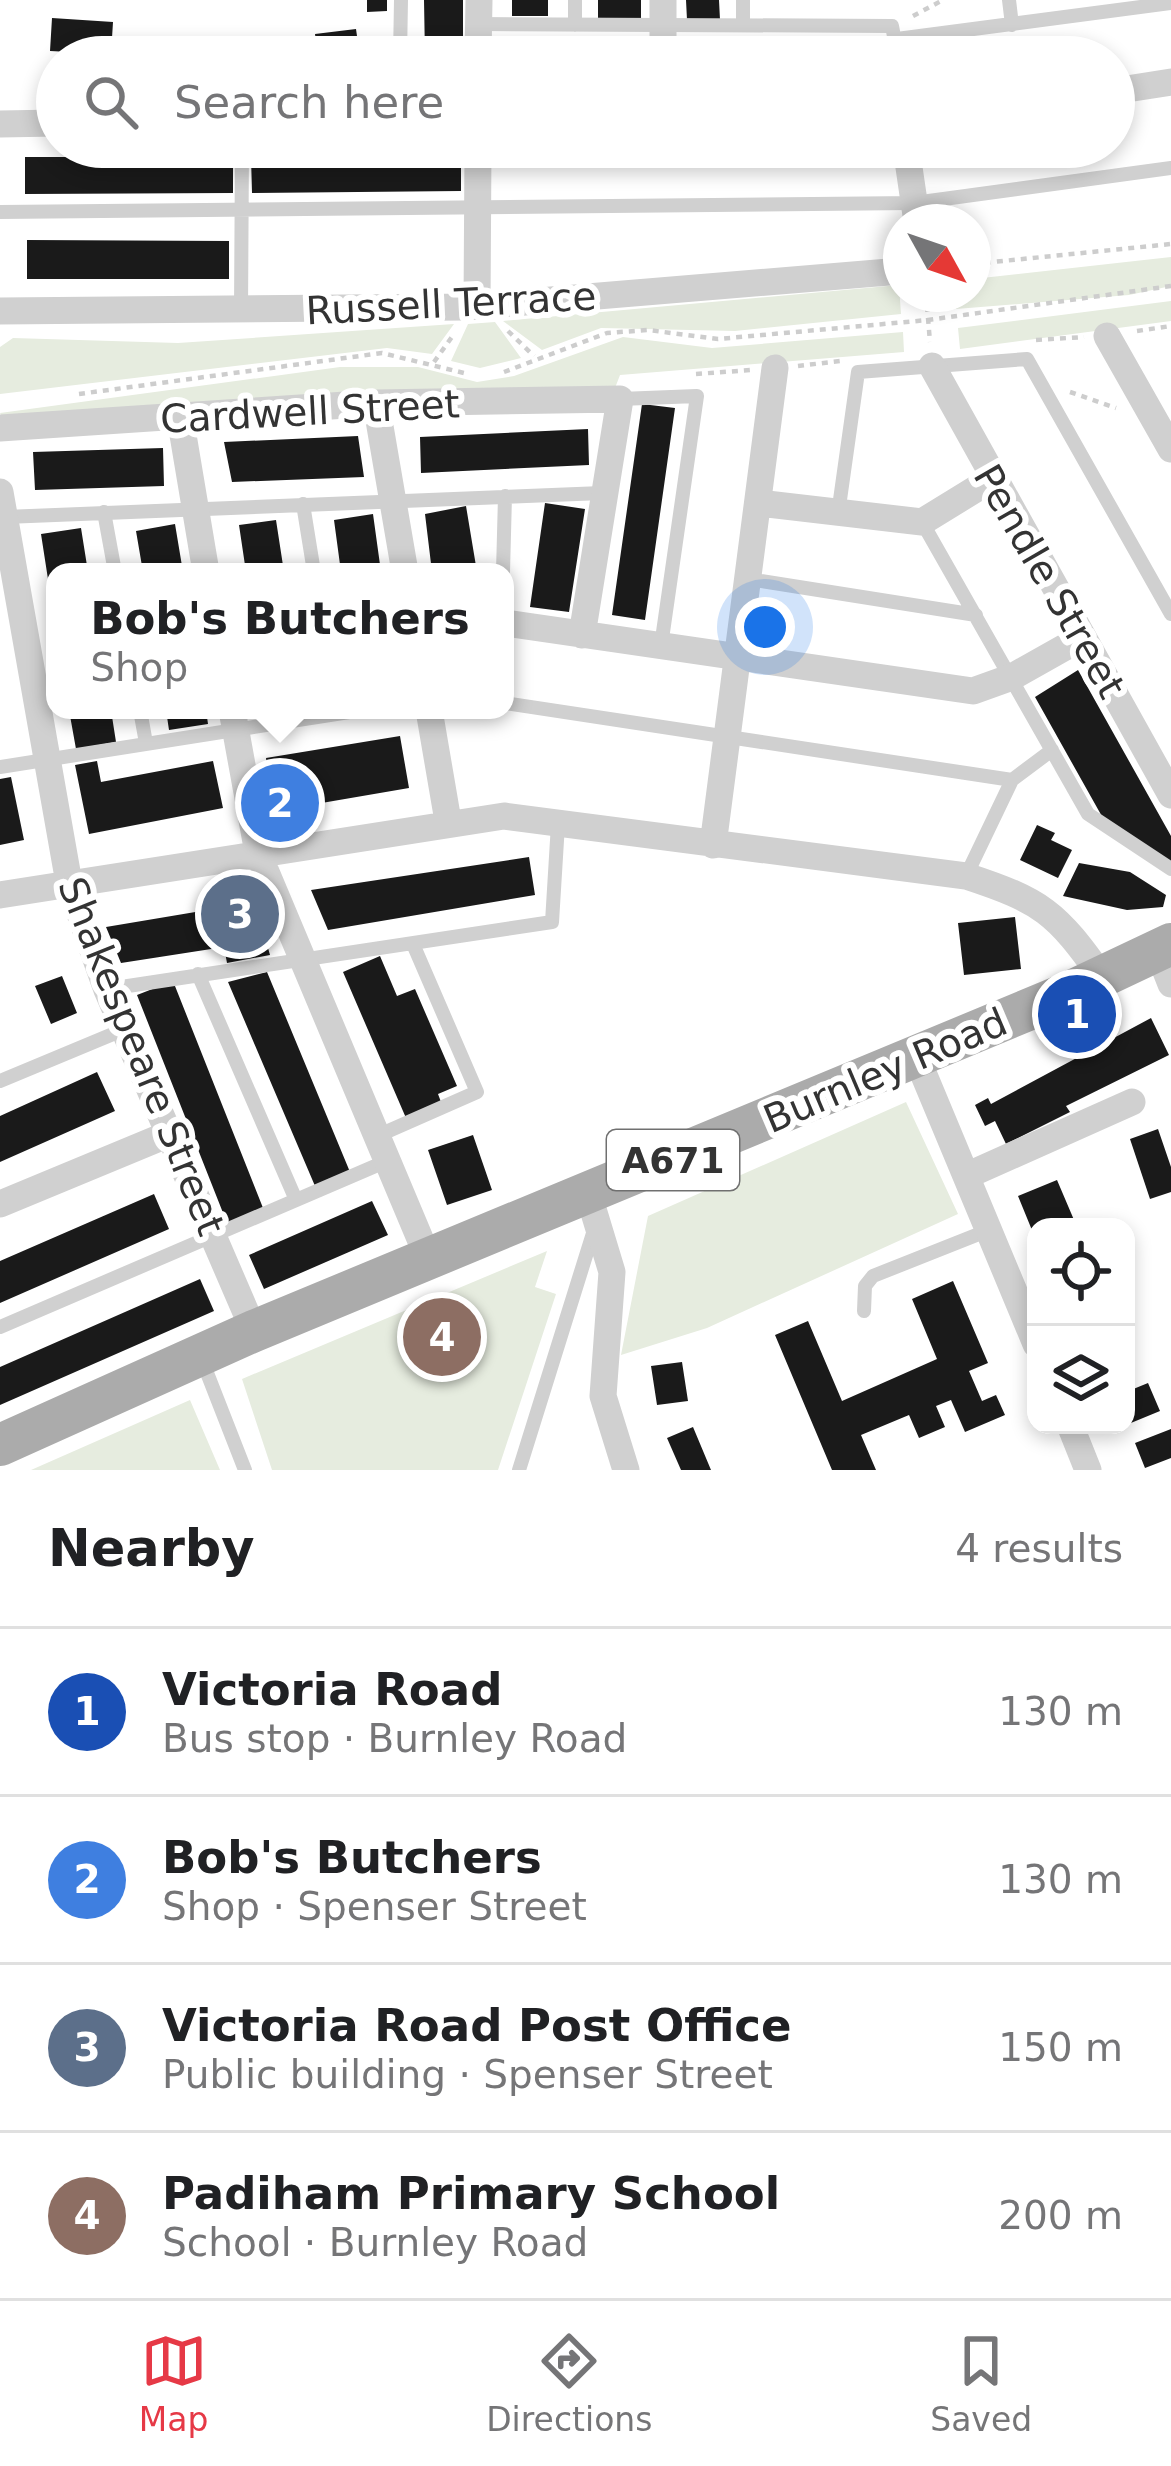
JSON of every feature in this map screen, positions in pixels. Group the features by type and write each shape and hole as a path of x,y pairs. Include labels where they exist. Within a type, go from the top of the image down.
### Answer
{"main road":[{"name":"Burnley Road","path":"0,1445 254,1331 429,1260 592,1210 916,1056 1102,977 1166,959"}],"street":[{"path":"1135,88 1171,82"},
{"path":"0,124 36,124"},
{"path":"477,168 476,209 486,305"},
{"path":"909,168 915,204"},
{"name":"Russell Terrace","path":"0,311 241,312 486,305 883,272"},
{"path":"1107,336 1171,449"},
{"name":"Pendle Street","path":"932,366 1171,795"},
{"path":"713,845 776,368"},
{"path":"582,635 620,399"},
{"name":"Cardwell Street","path":"0,428 376,404 620,399"},
{"path":"376,404 404,563"},
{"path":"180,417 204,563"},
{"path":"758,503 922,522 992,478"},
{"name":"Shakespeare Street","path":"2,504 69,883 107,990 254,1331"},
{"path":"514,624 973,691 1012,677 1082,637"},
{"path":"233,719 258,853 429,1260"},
{"path":"431,719 448,821"},
{"path":"0,895 448,821 504,817 966,876 1030,897 1074,937 1102,977"},
{"path":"916,1056 1029,1326"},
{"path":"967,1176 1132,1102"},
{"path":"0,1204 169,1134"},
{"path":"592,1210 612,1273 603,1396 626,1470"},
{"path":"1074,1434 1088,1470"}],"lane":[{"path":"400,0 400,36"},
{"path":"575,0 575,25"},
{"path":"743,0 743,25"},
{"path":"1009,0 1012,25"},
{"path":"478,12 575,25 663,12 743,25 894,32 1012,25 1171,3"},
{"path":"894,32 895,36"},
{"path":"966,204 1171,167"},
{"path":"241,312 242,168"},
{"path":"0,212 883,213"},
{"path":"838,514 858,372 1027,358 1171,614"},
{"path":"620,399 697,396 662,646"},
{"path":"2,504 104,512 602,493"},
{"path":"503,563 505,496"},
{"path":"303,504 313,563"},
{"path":"104,512 113,563"},
{"path":"922,522 1088,814 1171,869"},
{"path":"748,579 976,615"},
{"path":"514,704 1012,780"},
{"path":"142,719 146,743"},
{"path":"0,767 146,743 233,719"},
{"path":"966,876 1012,780 1052,750"},
{"path":"107,990 301,956 552,922 558,824"},
{"path":"0,1327 296,1200 477,1092 412,944"},
{"path":"198,974 296,1200"},
{"path":"0,1081 125,1029"},
{"path":"519,1470 592,1210"},
{"path":"864,1311 865,1286 873,1276 989,1230"},
{"path":"201,1355 244,1470"}],"path":[{"path":"894,32 943,0"},
{"path":"991,262 1171,244"},
{"path":"492,373 514,370 607,333 648,330 718,339 928,320 1171,286"},
{"path":"486,305 536,358"},
{"path":"927,312 932,366"},
{"path":"1107,336 1171,326"},
{"path":"68,395 382,353 434,362 471,376"},
{"path":"1040,382 1155,422"}],"shaded area":[{"path":"1171,257 1171,286 1129,295 991,306 991,277"},
{"path":"883,286 883,312 901,314 735,331 601,328 542,350 503,321"},
{"path":"1171,301 1171,321 960,349 958,328"},
{"path":"495,322 521,358 480,368 451,361 468,324"},
{"path":"454,324 432,354 387,348 0,394 0,347 13,338 178,343"},
{"path":"903,332 904,352 620,375 615,388 3,419 0,413 340,367 418,367 477,382 514,376 623,337 712,348"},
{"path":"906,1102 958,1214 707,1328 621,1355 648,1216"},
{"path":"547,1251 535,1287 556,1294 498,1470 272,1470 242,1379"},
{"path":"190,1400 220,1470 31,1470"}],"building":[{"path":"367,0 387,0 387,11 367,12"},
{"path":"424,0 463,0 463,36 425,36"},
{"path":"512,0 548,0 548,16 512,16"},
{"path":"598,0 641,0 641,19 598,18"},
{"path":"686,0 719,0 720,20 687,20"},
{"path":"52,18 113,22 112,36 51,36"},
{"path":"356,29 357,36 315,36"},
{"path":"25,157 36,157 36,168 233,168 233,193 25,194"},
{"path":"251,168 461,168 461,191 252,193"},
{"path":"27,240 229,241 229,279 27,279"},
{"path":"642,404 675,408 645,620 612,615"},
{"path":"588,429 589,465 421,473 420,437"},
{"path":"358,436 364,477 232,482 224,442"},
{"path":"163,448 164,486 35,490 33,452"},
{"path":"545,503 585,509 569,612 530,607"},
{"path":"466,506 476,563 431,563 425,514"},
{"path":"373,514 380,563 340,563 334,520"},
{"path":"276,520 283,563 245,563 239,525"},
{"path":"175,524 182,563 141,563 136,531"},
{"path":"81,528 87,563 46,566 41,534"},
{"path":"1078,670 1171,836 1171,867 1104,820 1035,697"},
{"path":"71,719 112,719 116,742 76,749"},
{"path":"167,719 207,719 208,724 169,730"},
{"path":"400,736 409,788 275,811 266,758"},
{"path":"97,761 101,782 213,761 223,808 89,834 75,765"},
{"path":"11,777 24,840 0,845 0,779"},
{"path":"1037,825 1055,833 1051,840 1072,850 1058,878 1020,860"},
{"path":"529,857 535,895 328,930 311,890"},
{"path":"1079,863 1130,872 1166,895 1163,907 1127,910 1063,896"},
{"path":"255,902 270,955 227,963 224,947 121,963 106,927"},
{"path":"1015,917 1021,969 964,975 958,923"},
{"path":"380,956 397,996 415,989 457,1086 438,1094 441,1102 406,1118 343,972"},
{"path":"267,972 350,1172 315,1186 228,982"},
{"path":"62,976 77,1013 51,1024 35,986"},
{"path":"173,981 265,1213 229,1228 137,995"},
{"path":"1151,1018 1169,1055 1066,1106 1070,1112 1006,1144 995,1121 985,1126 975,1105 988,1098 991,1104"},
{"path":"97,1072 115,1111 0,1162 0,1116"},
{"path":"1158,1129 1171,1167 1171,1192 1150,1199 1130,1139"},
{"path":"473,1135 492,1190 447,1205 428,1150"},
{"path":"1057,1180 1073,1218 1027,1218 1018,1196"},
{"path":"154,1194 169,1229 0,1303 0,1261"},
{"path":"372,1201 388,1235 264,1289 249,1255"},
{"path":"200,1279 214,1311 0,1405 0,1367"},
{"path":"953,1281 988,1363 969,1371 982,1401 996,1395 1005,1415 965,1432 951,1400 936,1406 945,1427 919,1438 909,1415 861,1435 876,1470 832,1470 775,1335 808,1321 842,1401 937,1359 912,1299"},
{"path":"682,1362 688,1401 657,1405 651,1366"},
{"path":"1148,1383 1160,1411 1135,1421 1135,1388"},
{"path":"693,1427 711,1470 681,1470 667,1438"},
{"path":"1171,1429 1171,1458 1145,1468 1135,1443"}],"place":[{"name":"Bob's Butchers","path":"280,803"},
{"name":"Victoria Road Post Office","path":"240,914"},
{"name":"Victoria Road","path":"1077,1014"},
{"name":"Padiham Primary School","path":"442,1337"}]}
